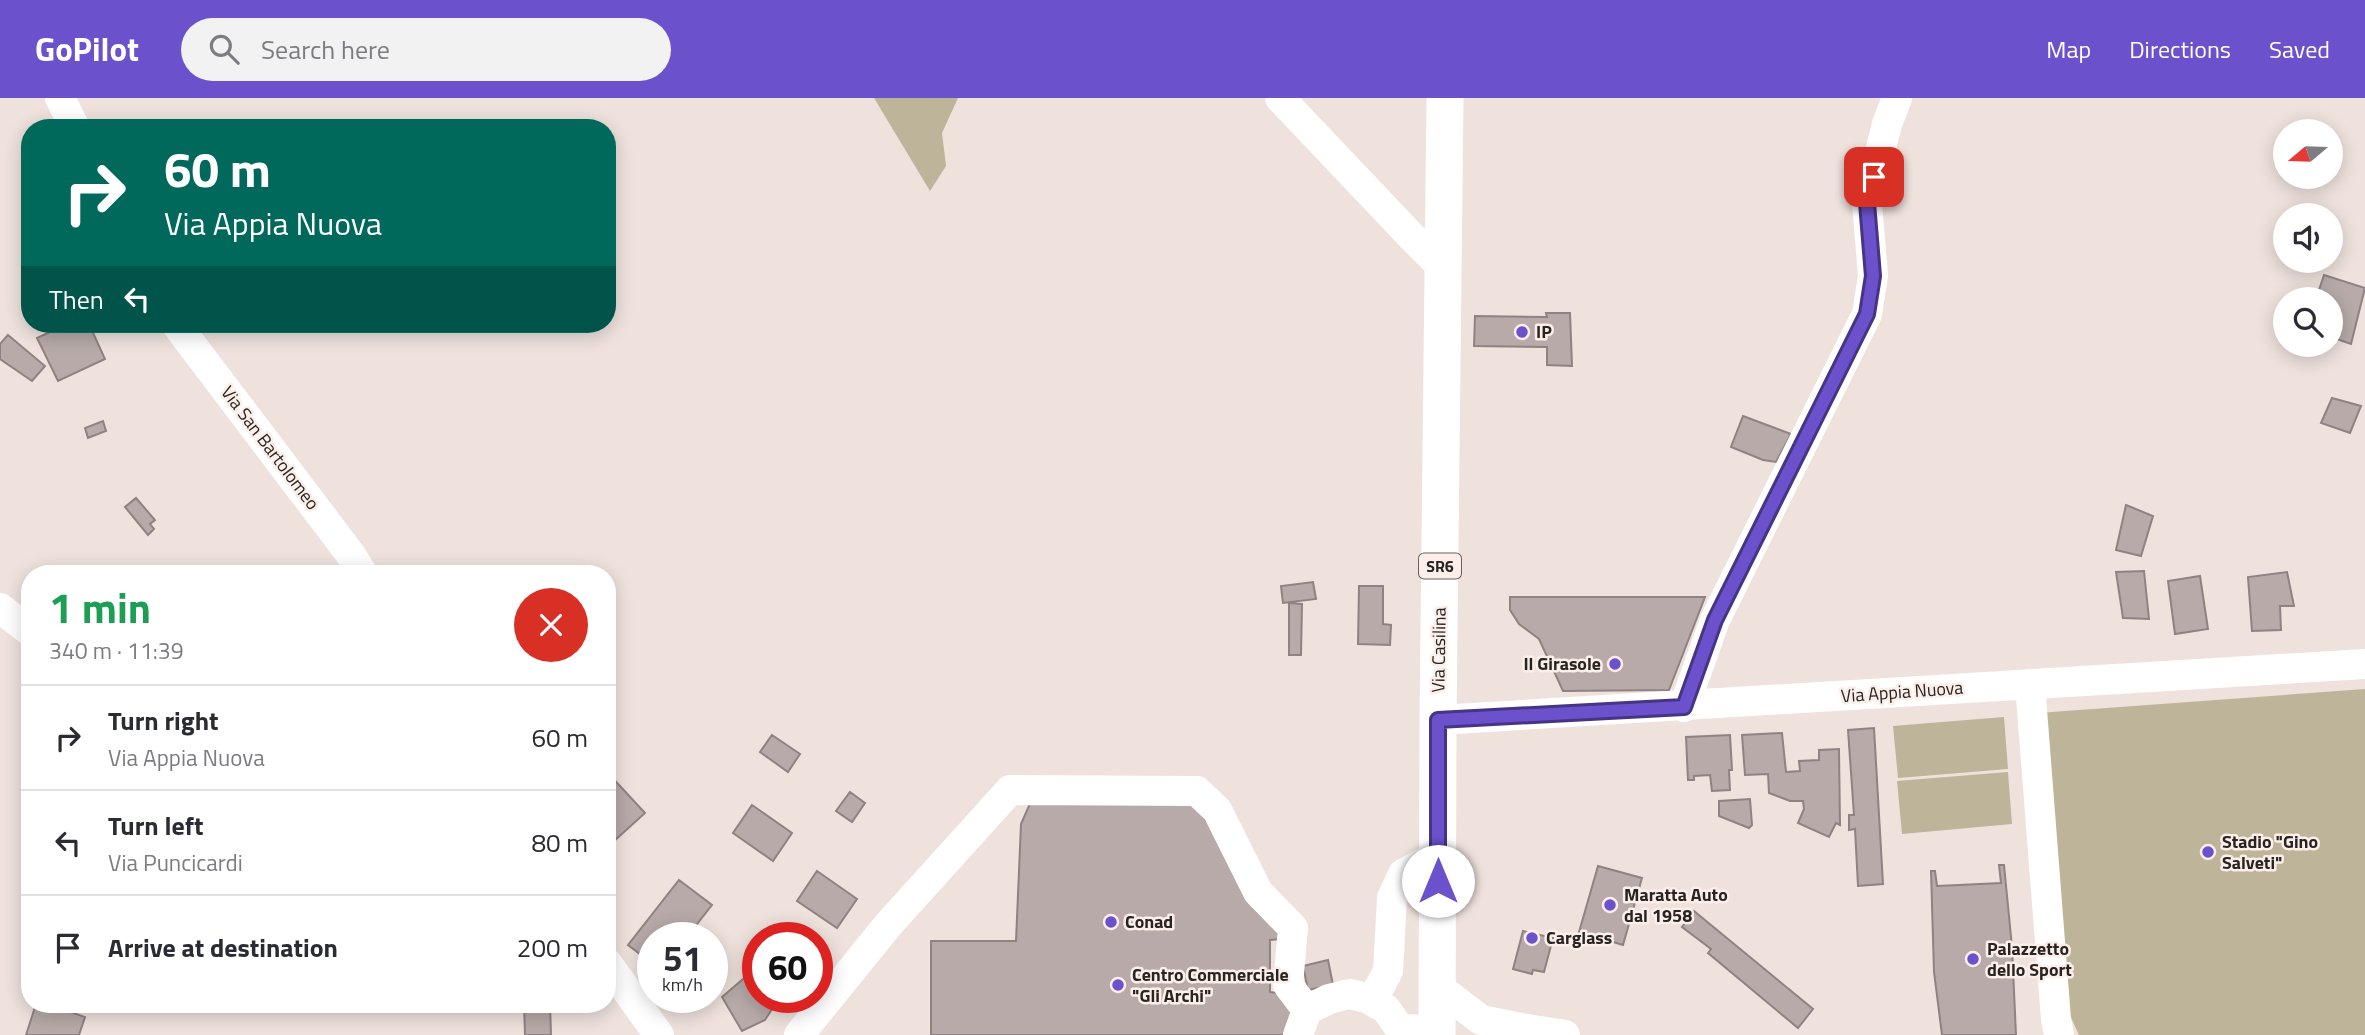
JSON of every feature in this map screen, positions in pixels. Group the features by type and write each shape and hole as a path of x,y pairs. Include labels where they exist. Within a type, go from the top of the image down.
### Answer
{"main road":[{"name":"Via Casilina","path":"1445,98 1437,987 1454,1030"}],"street":[{"path":"60,98 70,119"},
{"path":"1280,98 1443,268"},
{"path":"1684,707 1715,620 1867,314 1873,276 1867,203 1887,124 1897,98"},
{"name":"Via San Bartolomeo","path":"183,333 356,565"},
{"path":"0,608 21,624"},
{"name":"Via Appia Nuova","path":"1438,720 2365,664"},
{"path":"2030,684 2059,1035"},
{"path":"799,1035 888,925 1010,790 1197,791 1217,810 1258,892 1293,928 1288,985 1303,1023 1329,999 1349,994 1372,1001 1386,1009 1399,1032 1520,1031 1565,1035"},
{"path":"1372,1001 1388,971 1392,898 1403,874 1438,855"},
{"path":"616,975 659,1035"}],"shaded area":[{"path":"874,98 958,98 942,133 946,166 930,191"},
{"name":"Stadio \"Gino Salveti\"","path":"2365,689 2365,1035 2079,1035 2068,1011 2038,713"},
{"path":"2004,717 2008,769 1898,778 1893,726"},
{"path":"2008,772 2012,824 1902,834 1897,781"}],"building":[{"path":"2324,275 2365,288 2351,344 2343,341 2343,287 2320,287"},
{"name":"IP","path":"1546,313 1570,313 1572,366 1547,365 1547,347 1474,346 1475,316 1547,317"},
{"path":"48,333 93,333 105,359 58,381 37,338"},
{"path":"8,335 45,366 32,381 0,359 0,344"},
{"path":"2332,398 2361,406 2350,433 2321,423"},
{"path":"1743,416 1791,434 1776,462 1763,460 1731,447"},
{"path":"103,421 106,431 88,438 85,428"},
{"path":"136,498 155,520 150,524 154,529 148,535 125,507"},
{"path":"2126,505 2153,516 2141,556 2116,550"},
{"path":"2144,571 2149,619 2123,618 2116,572"},
{"path":"2287,572 2294,606 2280,606 2281,630 2252,631 2248,577"},
{"path":"2200,576 2208,629 2175,634 2168,581"},
{"path":"1313,582 1316,599 1283,603 1281,586"},
{"path":"1359,586 1383,586 1383,624 1391,625 1390,645 1358,644"},
{"name":"Il Girasole","path":"1510,597 1705,597 1669,690 1563,691 1539,639 1519,624 1510,610"},
{"path":"1289,603 1302,604 1301,655 1289,655"},
{"path":"1874,728 1883,884 1858,886 1855,829 1849,830 1849,815 1854,815 1848,730"},
{"path":"1782,733 1786,772 1800,771 1799,761 1819,760 1819,750 1839,749 1840,825 1836,823 1829,837 1798,823 1804,809 1803,801 1790,801 1769,793 1768,774 1745,775 1742,735"},
{"path":"772,735 800,754 788,772 760,752"},
{"path":"1730,735 1730,790 1712,791 1710,775 1694,776 1694,780 1688,780 1686,737"},
{"path":"616,782 645,813 616,839"},
{"path":"850,792 865,803 852,822 836,811"},
{"path":"1032,799 1196,804 1282,939 1270,940 1270,992 1284,994 1293,1016 1292,1035 931,1035 931,941 1016,941 1021,824"},
{"path":"1750,799 1752,825 1749,828 1719,816 1719,801"},
{"path":"752,805 792,833 773,861 733,833"},
{"name":"Palazzetto dello Sport","path":"1999,865 2004,865 2012,947 2016,1035 1942,1035 1934,972 1931,871 1935,871 1937,886 2001,883"},
{"name":"Maratta Auto dal 1958","path":"1598,866 1642,878 1623,945 1579,932"},
{"path":"817,871 857,899 837,928 833,922 828,922 797,901"},
{"path":"679,880 712,905 699,922 646,922"},
{"path":"1694,911 1813,1009 1798,1028 1708,953 1711,949 1682,927"},
{"path":"1523,931 1553,938 1544,972 1533,970 1532,974 1513,969"},
{"path":"637,934 637,952 628,945"},
{"path":"1328,960 1333,985 1308,990 1303,966"},
{"path":"742,980 742,1013 769,1013 765,1020 742,1031 728,1007 728,992"},
{"path":"33,1013 74,1013 85,1017 79,1035 26,1035"},
{"path":"524,1013 550,1013 551,1035 525,1035"}],"place":[{"name":"IP","path":"1522,332"},
{"name":"Il Girasole","path":"1615,664"},
{"name":"Stadio \"Gino Salveti\"","path":"2208,852"},
{"name":"Maratta Auto dal 1958","path":"1610,905"},
{"name":"Conad","path":"1111,922"},
{"name":"Carglass","path":"1532,938"},
{"name":"Palazzetto dello Sport","path":"1973,959"},
{"name":"Centro Commerciale \"Gli Archi\"","path":"1118,985"}],"route":[{"path":"1438,881 1438,720 1684,707 1715,620 1867,314 1873,276 1867,203 1874,177"}]}
